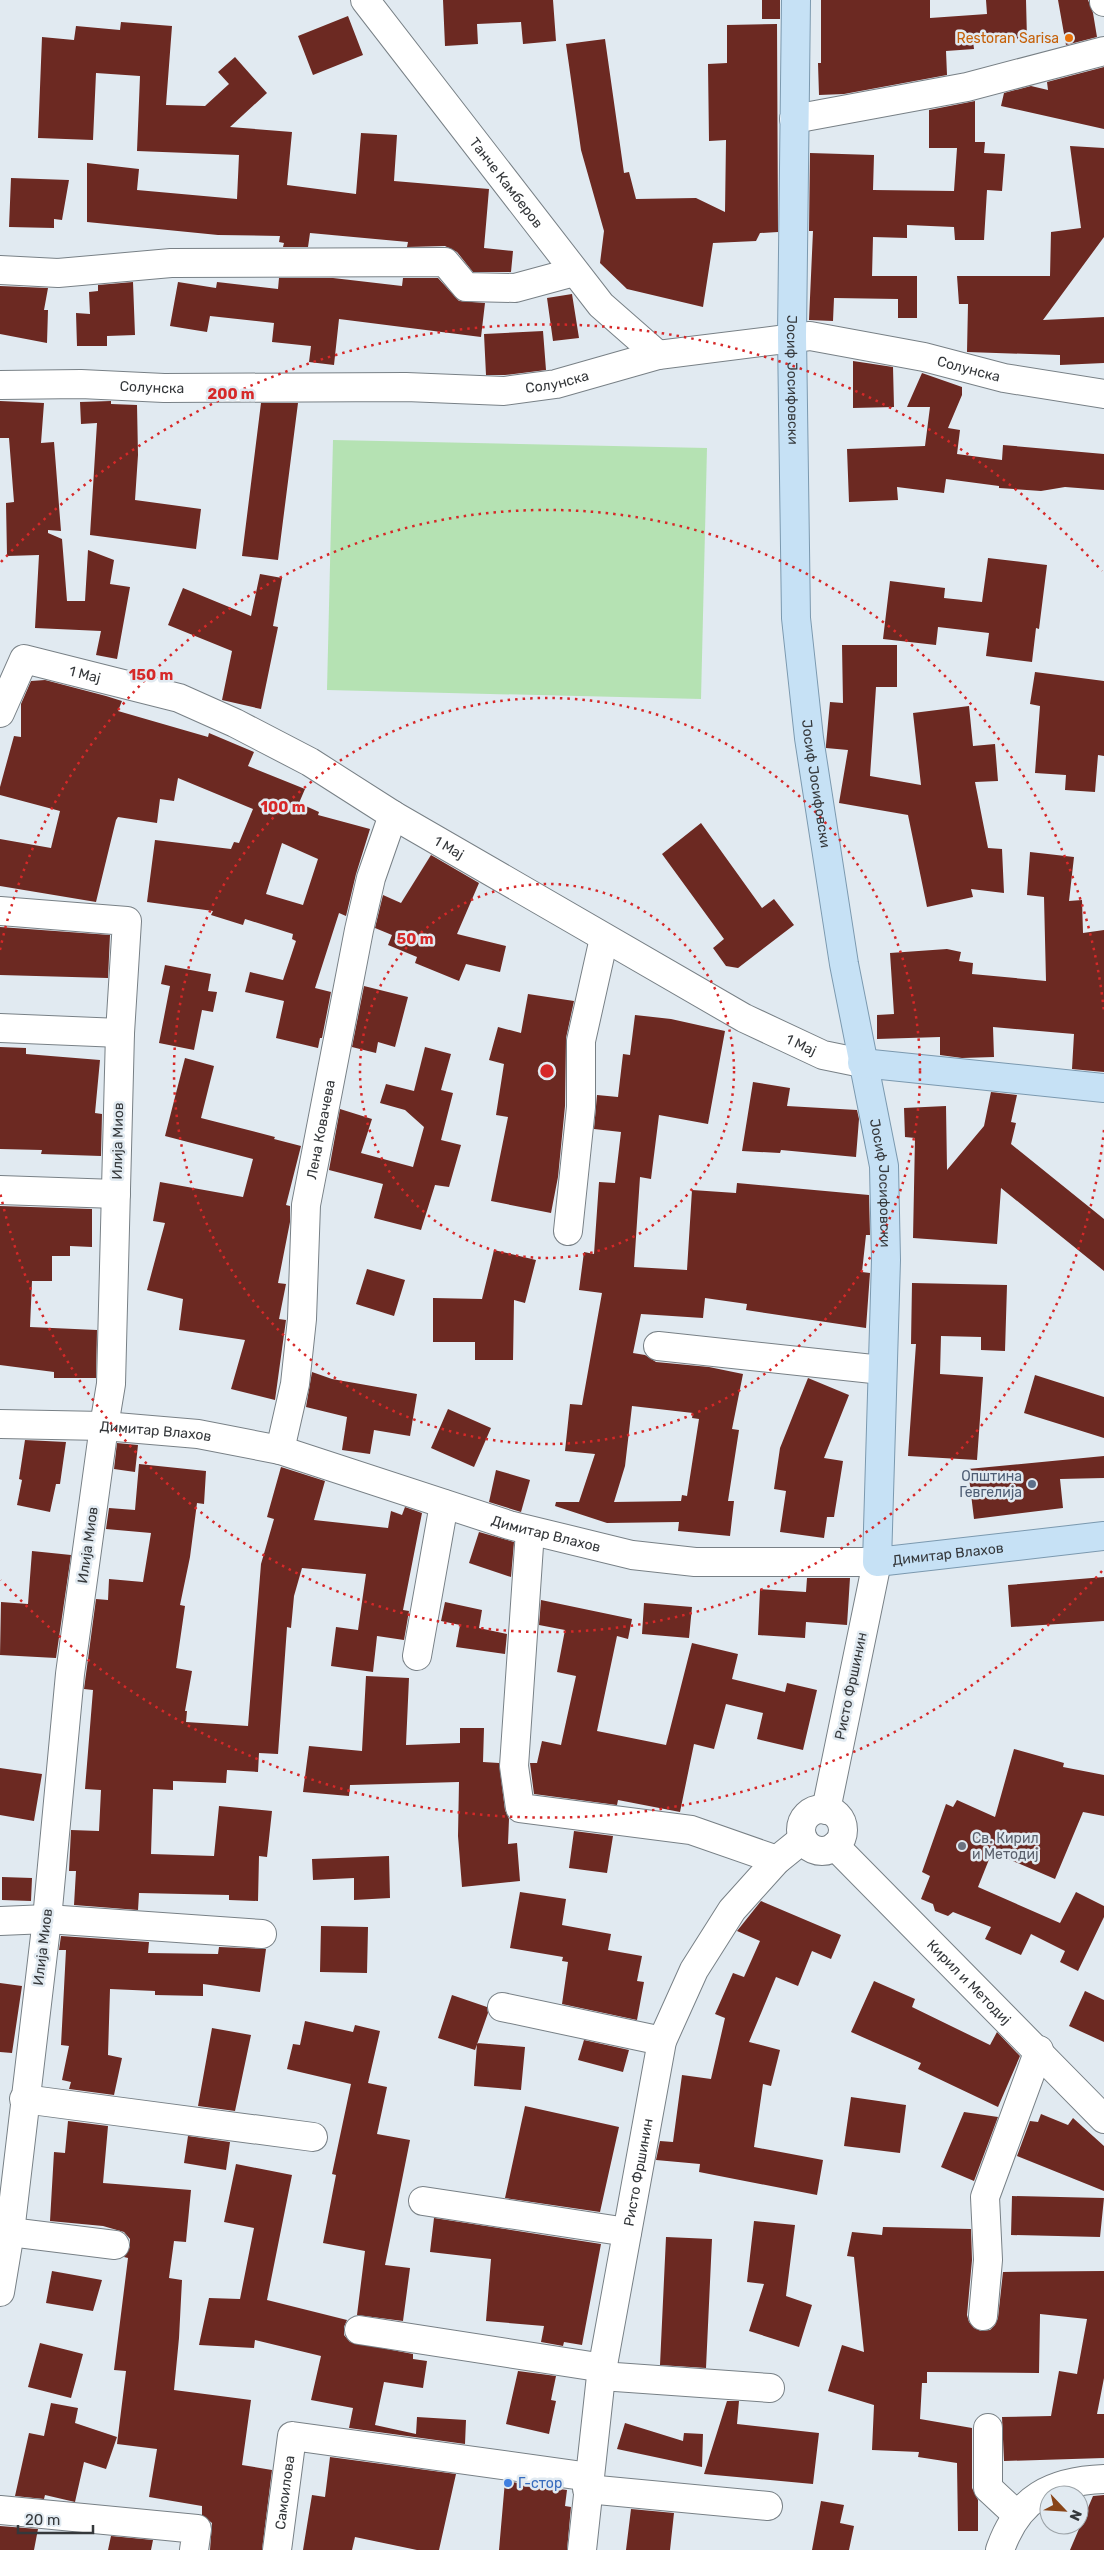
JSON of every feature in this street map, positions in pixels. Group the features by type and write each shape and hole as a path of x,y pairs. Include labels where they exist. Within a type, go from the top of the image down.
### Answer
{"main road":[{"name":"Јосиф Јосифовски","path":"796,0 792,336 796,618 809,738 844,964 862,1063 884,1166 886,1209 876,1562"},
{"path":"862,1063 1104,1088"},
{"name":"Димитар Влахов","path":"876,1562 1104,1536"}],"street":[{"name":"Танче Камберов","path":"365,0 601,305 658,355"},
{"path":"794,119 967,87 1104,51"},
{"path":"0,270 58,273 171,263 445,262 466,287 515,288 574,272"},
{"name":"Солунска","path":"0,386 81,384 164,388 406,387 504,390 556,384 658,355 792,336 810,336 924,357 1004,378 1104,394"},
{"name":"1 Мај","path":"0,713 24,659 179,698 235,723 310,762 393,816 744,1018 822,1055 862,1063"},
{"name":"Лена Ковачева","path":"280,1450 295,1384 302,1319 306,1205 359,930 371,878 393,816"},
{"name":"Илија Миов","path":"0,911 127,921 120,1033 112,1375 70,1674 47,1919 24,2098 10,2232 0,2292"},
{"path":"568,1231 581,1107 581,1041 604,938"},
{"path":"0,1028 120,1033"},
{"path":"0,1190 116,1194"},
{"path":"658,1346 882,1370"},
{"name":"Димитар Влахов","path":"0,1424 104,1426 198,1434 280,1450 530,1530 632,1555 695,1562 876,1562"},
{"path":"417,1656 444,1504"},
{"path":"530,1530 514,1766 520,1808 691,1830 777,1860"},
{"name":"Ристо Фршинин","path":"826,1810 876,1562"},
{"path":"818,1810 826,1810 838,1816 843,1828 840,1841 829,1850 814,1849 803,1839 801,1832 805,1817 818,1810"},
{"name":"Ристо Фршинин","path":"582,2550 602,2372 662,2041 694,1970 732,1910 777,1860 803,1839"},
{"name":"Кирил и Методиј","path":"835,1846 1039,2050 1104,2118"},
{"path":"0,1921 47,1919 262,1934"},
{"path":"502,2007 662,2041"},
{"path":"983,2316 988,2260 985,2197 1039,2050"},
{"path":"24,2098 313,2137"},
{"path":"423,2201 627,2232"},
{"path":"10,2232 115,2246"},
{"path":"359,2330 602,2372 770,2388"},
{"path":"988,2428 988,2488 1017,2514"},
{"name":"Самоилова","path":"277,2550 292,2436 589,2483"},
{"path":"1000,2550 1017,2514 1052,2488 1078,2480 1104,2479"},
{"path":"589,2483 768,2506"},
{"path":"0,2510 197,2530 194,2550"}],"green space":[{"path":"333,440 707,448 701,699 327,690"}],"building":[{"path":"443,0 553,0 556,41 523,44 521,22 477,24 478,44 445,46"},
{"path":"762,0 780,0 780,19 762,19"},
{"path":"821,0 930,0 930,18 987,14 986,0 1026,0 1027,39 973,41 974,49 946,51 947,75 844,94 819,95 818,63 821,63"},
{"path":"1058,0 1088,0 1093,13 1097,37 1066,45"},
{"path":"348,16 363,55 313,75 298,36"},
{"path":"121,22 172,26 166,105 205,106 229,84 218,72 235,57 267,93 230,127 292,132 287,185 356,194 361,133 397,135 394,181 489,189 484,248 513,251 511,272 473,272 457,252 445,246 407,247 408,242 310,233 308,247 283,247 284,243 279,242 280,236 218,235 87,222 87,163 139,169 137,190 237,199 239,155 137,151 140,76 96,73 93,140 38,138 42,37 74,40 76,26 120,30"},
{"path":"777,24 778,232 760,233 756,241 713,243 703,307 627,289 600,263 604,231 581,150 566,44 605,39 624,173 629,172 636,199 696,198 725,212 726,140 709,141 708,64 727,63 727,25"},
{"path":"1104,67 1104,129 1001,106 1004,93 1031,86 1048,90 1047,82"},
{"path":"975,101 975,142 985,142 984,153 1005,154 1002,191 987,190 984,240 955,240 954,227 907,225 907,238 873,237 872,276 917,276 917,318 898,318 898,299 834,298 833,321 809,320 813,231 809,231 810,153 874,155 873,190 954,191 957,148 929,148 929,110"},
{"path":"1070,146 1104,148 1104,237 1043,320 1104,317 1104,363 1060,365 1060,355 967,352 968,304 959,304 957,276 1050,276 1051,232 1081,228"},
{"path":"11,178 69,180 62,220 54,219 54,228 9,227"},
{"path":"279,278 333,278 402,286 403,278 438,278 459,301 485,303 481,337 339,319 334,365 309,362 311,346 272,342 274,323 210,316 207,332 170,326 178,282 216,288 217,282 278,289"},
{"path":"133,282 135,335 107,336 107,346 77,346 76,313 90,314 89,292 98,291 98,285"},
{"path":"0,286 48,288 44,310 48,310 47,343 0,334"},
{"path":"572,294 579,338 553,341 547,298"},
{"path":"543,331 546,370 505,375 486,375 484,334"},
{"path":"853,361 893,367 894,407 853,408"},
{"path":"922,373 962,387 962,395 948,428 960,430 957,454 1002,460 1003,445 1104,454 1104,490 1065,487 1041,491 999,488 999,486 946,479 944,493 897,487 898,500 849,502 847,449 925,446 930,407 907,407"},
{"path":"0,401 44,403 41,443 54,442 61,531 48,530 48,533 62,539 67,601 85,601 88,550 114,560 110,584 130,587 117,659 96,655 101,631 35,628 39,555 7,556 6,503 14,502 9,438 0,438"},
{"path":"111,401 111,404 137,405 138,455 135,500 201,509 196,549 90,535 97,423 81,424 80,402"},
{"path":"261,403 298,403 278,560 242,556"},
{"path":"988,558 1047,565 1039,629 1036,628 1032,662 986,656 989,633 938,627 936,645 883,639 890,581 945,588 944,598 982,602"},
{"path":"260,574 282,578 273,626 278,627 261,709 222,700 232,651 168,625 183,588 251,616"},
{"path":"842,645 897,645 897,687 876,687 870,776 921,785 913,713 969,706 973,746 995,744 998,781 975,782 988,848 1002,849 1004,893 971,889 973,897 927,907 908,815 839,803 848,750 826,748 826,745 830,702 843,703"},
{"path":"1035,672 1104,681 1104,756 1098,755 1095,792 1065,790 1066,775 1035,773 1040,706 1030,704"},
{"path":"45,680 122,701 118,711 208,737 209,733 254,752 248,766 305,789 299,803 319,812 318,815 370,829 356,874 346,916 339,913 315,988 331,992 322,1038 320,1038 318,1048 276,1038 284,1001 245,992 250,972 283,980 296,941 292,939 293,934 245,919 243,925 211,915 213,911 147,902 155,840 231,849 234,842 239,843 253,809 178,778 174,801 160,799 157,823 118,817 116,820 96,902 0,886 0,839 51,848 60,811 0,795 0,787 14,736 21,737 21,704 31,681","holes":["282,843 318,859 303,905 266,894"]},
{"path":"701,823 762,908 774,899 794,925 738,968 726,966 713,948 724,939 662,854"},
{"path":"1030,852 1074,857 1069,901 1082,900 1083,933 1104,930 1104,1072 1072,1069 1074,1034 993,1027 994,1057 962,1058 940,1055 940,1037 877,1039 877,1015 894,1014 890,953 947,949 961,952 959,961 973,963 972,974 1046,981 1044,897 1027,895"},
{"path":"431,855 479,883 457,934 506,946 500,972 466,964 459,981 415,963 417,957 388,945 392,935 375,928 383,895 401,903"},
{"path":"0,927 110,935 108,978 0,975"},
{"path":"165,965 211,974 208,991 217,992 213,1012 202,1010 194,1050 159,1043 170,986 161,984"},
{"path":"364,986 408,997 395,1047 378,1042 376,1053 352,1047"},
{"path":"528,994 574,1001 566,1038 565,1106 558,1177 551,1213 491,1201 508,1117 496,1115 504,1064 489,1060 498,1027 521,1033"},
{"path":"635,1015 671,1019 725,1031 708,1124 659,1115 651,1179 640,1177 634,1267 687,1270 692,1190 736,1193 737,1183 869,1195 870,1235 866,1235 862,1272 870,1273 866,1328 746,1310 747,1304 705,1298 703,1318 641,1314 633,1353 645,1355 656,1362 709,1367 743,1374 732,1429 739,1430 728,1501 734,1501 730,1536 678,1531 679,1522 607,1523 555,1506 556,1502 579,1502 595,1454 565,1451 570,1404 582,1405 602,1293 579,1290 584,1252 594,1254 599,1182 615,1183 621,1132 594,1129 597,1095 618,1097 623,1054 630,1055","holes":["632,1406 693,1413 692,1418 699,1419 687,1496 682,1495 681,1501 614,1502 625,1466"]},
{"path":"0,1047 26,1048 26,1054 100,1060 95,1113 102,1114 101,1156 41,1154 42,1150 0,1149"},
{"path":"425,1047 451,1054 441,1090 453,1093 441,1140 461,1145 449,1187 435,1185 421,1230 374,1218 383,1184 329,1170 340,1109 372,1119 361,1153 413,1167 424,1127 405,1110 380,1103 386,1084 414,1091"},
{"path":"185,1058 214,1066 201,1118 275,1137 274,1139 301,1146 286,1205 290,1206 290,1222 278,1283 286,1284 279,1319 286,1320 275,1400 231,1389 245,1340 179,1330 183,1299 147,1290 165,1223 153,1221 160,1182 243,1197 253,1159 165,1136"},
{"path":"753,1082 790,1088 787,1106 857,1110 859,1119 856,1157 781,1150 780,1153 742,1151"},
{"path":"991,1092 1017,1095 1011,1122 1016,1123 1011,1144 1104,1219 1104,1271 1001,1188 997,1244 913,1238 915,1138 905,1137 904,1108 946,1106 947,1170 984,1126"},
{"path":"0,1206 92,1209 92,1247 70,1246 70,1256 52,1256 52,1281 32,1281 30,1327 97,1330 96,1378 54,1378 54,1372 0,1365"},
{"path":"494,1250 536,1260 525,1303 514,1300 513,1360 475,1360 475,1342 433,1342 433,1298 482,1299"},
{"path":"367,1269 405,1280 394,1316 356,1304"},
{"path":"912,1283 1007,1285 1005,1351 981,1350 981,1337 941,1336 940,1374 983,1377 977,1460 908,1456 916,1344 911,1344"},
{"path":"312,1372 332,1379 417,1394 410,1436 374,1430 370,1454 342,1450 347,1417 306,1407"},
{"path":"1035,1375 1104,1397 1104,1438 1024,1413"},
{"path":"808,1378 849,1395 824,1458 843,1461 834,1517 827,1517 824,1538 780,1532 786,1491 774,1489 780,1448"},
{"path":"448,1409 491,1428 474,1467 431,1448"},
{"path":"25,1440 66,1442 60,1484 56,1484 50,1512 17,1505 22,1480 19,1479"},
{"path":"117,1443 138,1445 135,1472 114,1469"},
{"path":"1104,1456 1104,1478 1060,1479 1063,1508 974,1519 968,1469"},
{"path":"139,1464 206,1471 204,1504 197,1503 190,1557 180,1605 185,1606 176,1668 192,1671 185,1711 187,1711 186,1722 248,1726 261,1564 274,1519 267,1517 281,1467 325,1481 314,1520 388,1528 391,1511 402,1515 405,1507 422,1513 403,1610 409,1611 404,1640 377,1636 373,1672 331,1666 336,1627 358,1630 366,1574 302,1568 294,1596 291,1628 287,1627 278,1754 259,1753 258,1772 227,1770 226,1783 173,1781 173,1790 153,1789 151,1854 214,1856 219,1806 272,1811 267,1857 259,1856 258,1901 229,1900 229,1895 139,1893 138,1910 74,1905 76,1871 69,1871 71,1830 99,1831 101,1790 85,1789 93,1690 84,1689 96,1599 108,1600 109,1579 143,1582 151,1533 106,1529 109,1508 135,1510"},
{"path":"496,1470 530,1480 521,1512 489,1502"},
{"path":"479,1532 514,1542 511,1577 469,1563"},
{"path":"32,1551 71,1555 56,1658 0,1655 1,1602 28,1604"},
{"path":"1104,1577 1104,1621 1011,1627 1008,1585"},
{"path":"807,1578 850,1578 847,1625 806,1622 805,1638 758,1635 760,1589 806,1592"},
{"path":"541,1600 632,1619 628,1639 617,1636 597,1731 666,1745 692,1643 738,1654 732,1679 785,1692 787,1683 817,1690 803,1750 757,1739 763,1713 726,1704 714,1749 694,1744 680,1812 618,1800 617,1805 534,1794 530,1763 537,1763 542,1741 561,1745 576,1676 557,1672 565,1630 539,1625"},
{"path":"445,1602 482,1610 479,1628 507,1634 505,1654 456,1647 460,1625 441,1621"},
{"path":"644,1603 692,1607 689,1638 642,1634"},
{"path":"366,1676 409,1678 406,1745 460,1743 460,1728 484,1728 483,1762 499,1763 505,1810 509,1819 508,1844 517,1843 520,1881 462,1887 458,1836 459,1782 350,1785 349,1796 303,1792 309,1746 362,1751"},
{"path":"1014,1749 1064,1763 1063,1767 1104,1775 1104,1816 1083,1812 1055,1879 992,1852 978,1887 1060,1923 1076,1892 1104,1906 1104,1917 1078,1971 1060,1962 1065,1951 1031,1934 1021,1955 985,1939 991,1927 953,1912 948,1916 935,1911 933,1904 921,1899 930,1876 922,1872 946,1804 953,1807 957,1800 995,1817"},
{"path":"0,1768 42,1774 34,1821 0,1815"},
{"path":"574,1831 613,1836 607,1873 569,1868"},
{"path":"389,1856 390,1898 354,1900 354,1878 313,1880 312,1859"},
{"path":"2,1877 32,1878 31,1901 2,1900"},
{"path":"520,1892 566,1899 562,1925 611,1934 608,1950 642,1956 637,1981 644,1982 637,2020 562,2004 568,1962 562,1961 563,1957 510,1948"},
{"path":"761,1901 841,1935 831,1959 812,1951 798,1986 776,1977 749,2042 780,2050 771,2086 763,2084 754,2147 823,2160 817,2195 699,2172 700,2164 656,2160 660,2141 673,2142 682,2075 711,2079 725,2018 715,2014 733,1973 744,1977 760,1941 737,1931"},
{"path":"321,1926 368,1927 367,1973 320,1972"},
{"path":"61,1936 149,1942 148,1953 218,1954 219,1947 266,1949 260,1992 203,1984 203,1996 155,1995 155,1991 110,1989 108,2055 122,2058 114,2095 69,2089 71,2082 62,2080 69,2046 61,2045 66,1950 59,1950"},
{"path":"874,1981 915,1999 912,2007 990,2045 997,2032 1020,2056 998,2107 918,2069 921,2063 851,2032"},
{"path":"0,1983 22,1986 12,2053 0,2052"},
{"path":"1085,1991 1104,2000 1104,2042 1069,2026"},
{"path":"452,1995 487,2007 488,2013 475,2050 438,2038"},
{"path":"305,2021 353,2032 355,2025 380,2031 368,2083 387,2087 377,2134 410,2140 385,2265 410,2268 403,2321 357,2315 365,2251 323,2243 336,2175 332,2174 351,2084 287,2069 293,2044 300,2045"},
{"path":"212,2028 251,2035 235,2111 198,2106"},
{"path":"584,2040 629,2050 623,2072 578,2060"},
{"path":"477,2043 525,2047 521,2090 474,2086"},
{"path":"851,2097 906,2105 900,2153 844,2146"},
{"path":"525,2106 619,2127 600,2212 505,2198"},
{"path":"964,2112 998,2117 974,2181 941,2167"},
{"path":"1041,2114 1068,2125 1073,2118 1104,2146 1104,2191 1017,2156 1030,2121 1038,2122"},
{"path":"68,2121 108,2126 103,2183 191,2190 186,2242 174,2241 169,2278 182,2280 174,2390 251,2400 242,2465 272,2470 262,2550 210,2550 212,2523 202,2515 202,2506 149,2497 157,2449 117,2444 126,2371 114,2370 128,2258 124,2257 130,2247 130,2239 124,2232 103,2226 50,2221 54,2152 65,2153"},
{"path":"188,2136 230,2142 226,2170 184,2163"},
{"path":"236,2164 292,2175 267,2300 347,2320 344,2327 344,2335 350,2342 413,2354 413,2359 427,2361 423,2388 384,2382 375,2425 416,2434 417,2417 466,2420 465,2444 349,2428 353,2408 311,2400 321,2356 255,2340 254,2348 199,2345 209,2298 240,2299 254,2228 224,2222"},
{"path":"1012,2196 1104,2198 1100,2237 1011,2235"},
{"path":"434,2218 601,2244 582,2345 564,2342 563,2346 541,2342 544,2326 486,2321 491,2259 430,2252"},
{"path":"754,2221 795,2225 786,2296 812,2305 799,2347 749,2331 764,2284 747,2282"},
{"path":"883,2227 971,2229 972,2260 967,2315 969,2322 974,2328 981,2331 990,2330 998,2318 1003,2272 1104,2271 1104,2378 1097,2414 1104,2414 1104,2458 1004,2461 1002,2417 1051,2416 1059,2371 1077,2374 1087,2319 1040,2314 1039,2373 927,2372 927,2383 922,2383 920,2419 972,2428 972,2488 978,2500 978,2531 958,2531 957,2463 918,2457 919,2452 872,2450 874,2405 828,2391 842,2345 864,2352 854,2257 847,2256 852,2232 882,2235"},
{"path":"666,2237 712,2239 706,2368 660,2365"},
{"path":"52,2271 102,2280 93,2311 46,2303"},
{"path":"40,2343 83,2354 71,2398 28,2387"},
{"path":"518,2371 556,2376 551,2400 556,2401 549,2434 506,2424"},
{"path":"727,2401 739,2401 737,2424 819,2433 813,2484 704,2474"},
{"path":"51,2403 78,2408 75,2423 117,2437 106,2469 84,2462 75,2502 45,2495 44,2499 15,2496 29,2433 44,2436"},
{"path":"625,2423 683,2441 684,2433 703,2434 702,2467 617,2449"},
{"path":"330,2457 456,2474 439,2550 417,2550 355,2537 352,2550 303,2550 312,2495 325,2497"},
{"path":"505,2481 567,2490 565,2506 571,2507 567,2550 499,2550"},
{"path":"1104,2495 1104,2550 1070,2550 1076,2535 1089,2535 1089,2505 1093,2496"},
{"path":"821,2501 844,2505 840,2523 854,2526 849,2550 812,2550"},
{"path":"631,2509 674,2513 670,2550 626,2550"},
{"path":"0,2526 38,2529 34,2550 0,2550"},
{"path":"111,2536 153,2540 151,2550 108,2550"}],"place":[{"name":"Restoran Sarisa","path":"1069,38"},
{"name":"Општина Гевгелија","path":"1032,1484"},
{"name":"Св. Кирил и Методиј","path":"962,1846"},
{"name":"Г-стор","path":"508,2483"}]}
